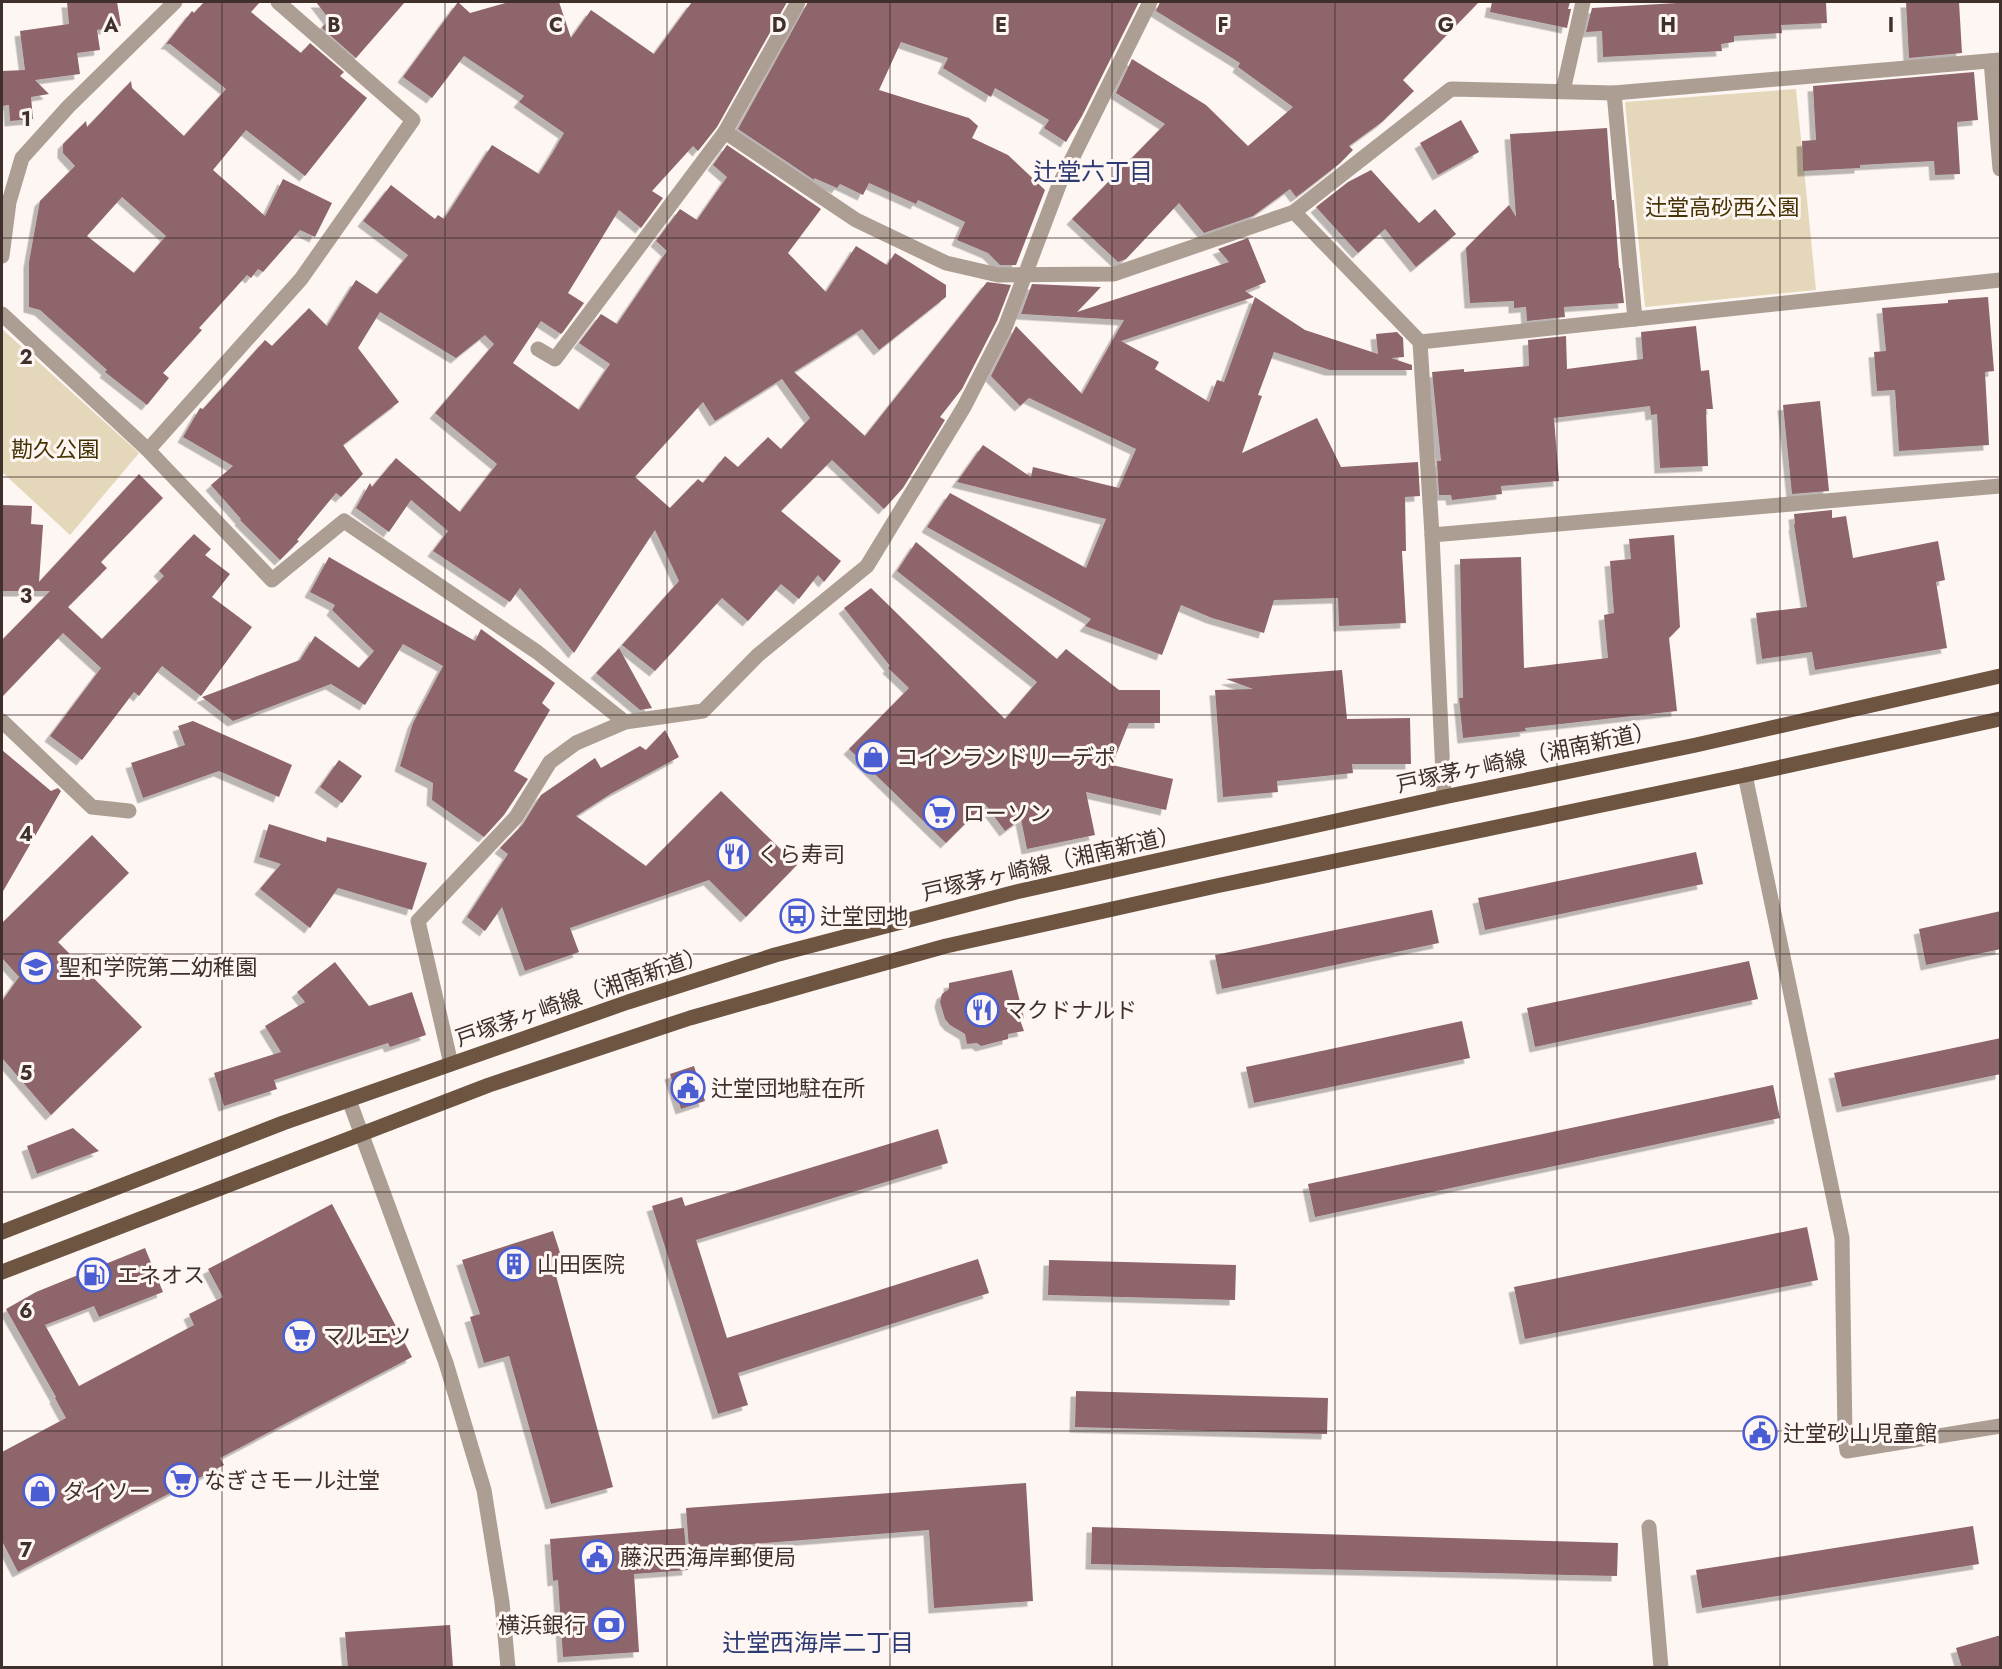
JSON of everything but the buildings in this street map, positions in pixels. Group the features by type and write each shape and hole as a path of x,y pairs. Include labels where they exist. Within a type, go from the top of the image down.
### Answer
{"main road":[{"name":"戸塚茅ヶ崎線（湘南新道）","path":"2,1232 283,1123 627,1002 775,955 1016,892 1444,797 1696,745 2001,676"},
{"path":"2,1272 489,1085 690,1018 946,946 1216,886 2001,719"}],"street":[{"path":"148,450 301,279 413,120 278,2"},
{"path":"538,349 555,359 725,132 798,2"},
{"path":"451,1064 417,921 516,818 550,762 576,742 625,722 703,711 758,655 867,566 964,407 1006,325 1059,185 1150,2"},
{"path":"1563,91 1583,2"},
{"path":"2,256 9,202 9,177 22,158 68,107 170,4"},
{"path":"725,132 856,220 946,263 998,275 1114,274 1294,212 1451,89 1614,93 1996,61 2001,169"},
{"path":"1614,93 1635,319"},
{"path":"1294,212 1420,342 1432,535 1444,797"},
{"path":"1420,342 2001,280"},
{"path":"2,314 148,450 272,580 344,521 537,652 625,722"},
{"path":"1432,535 2001,486"},
{"path":"2,721 92,807 129,811"},
{"path":"1745,775 1842,1238 1847,1451 2001,1426"},
{"path":"349,1100 446,1363 484,1490 502,1602 508,1668"},
{"path":"1649,1527 1661,1668"}],"green space":[{"name":"辻堂高砂西公園","path":"1796,89 1816,290 1645,307 1625,102"},
{"name":"勘久公園","path":"2,329 139,453 70,535 2,472"}],"place":[{"name":"コインランドリーデポ","path":"873,757"},
{"name":"ローソン","path":"940,813"},
{"name":"くら寿司","path":"734,854"},
{"name":"辻堂団地","path":"797,916"},
{"name":"聖和学院第二幼稚園","path":"36,967"},
{"name":"マクドナルド","path":"982,1010"},
{"name":"辻堂団地駐在所","path":"688,1088"},
{"name":"山田医院","path":"514,1264"},
{"name":"エネオス","path":"94,1275"},
{"name":"マルエツ","path":"300,1336"},
{"name":"辻堂砂山児童館","path":"1760,1433"},
{"name":"なぎさモール辻堂","path":"181,1480"},
{"name":"ダイソー","path":"40,1491"},
{"name":"藤沢西海岸郵便局","path":"597,1557"},
{"name":"横浜銀行","path":"609,1625"}],"district":[{"name":"辻堂六丁目","path":"1093,171"},
{"name":"辻堂西海岸二丁目","path":"818,1642"}]}
